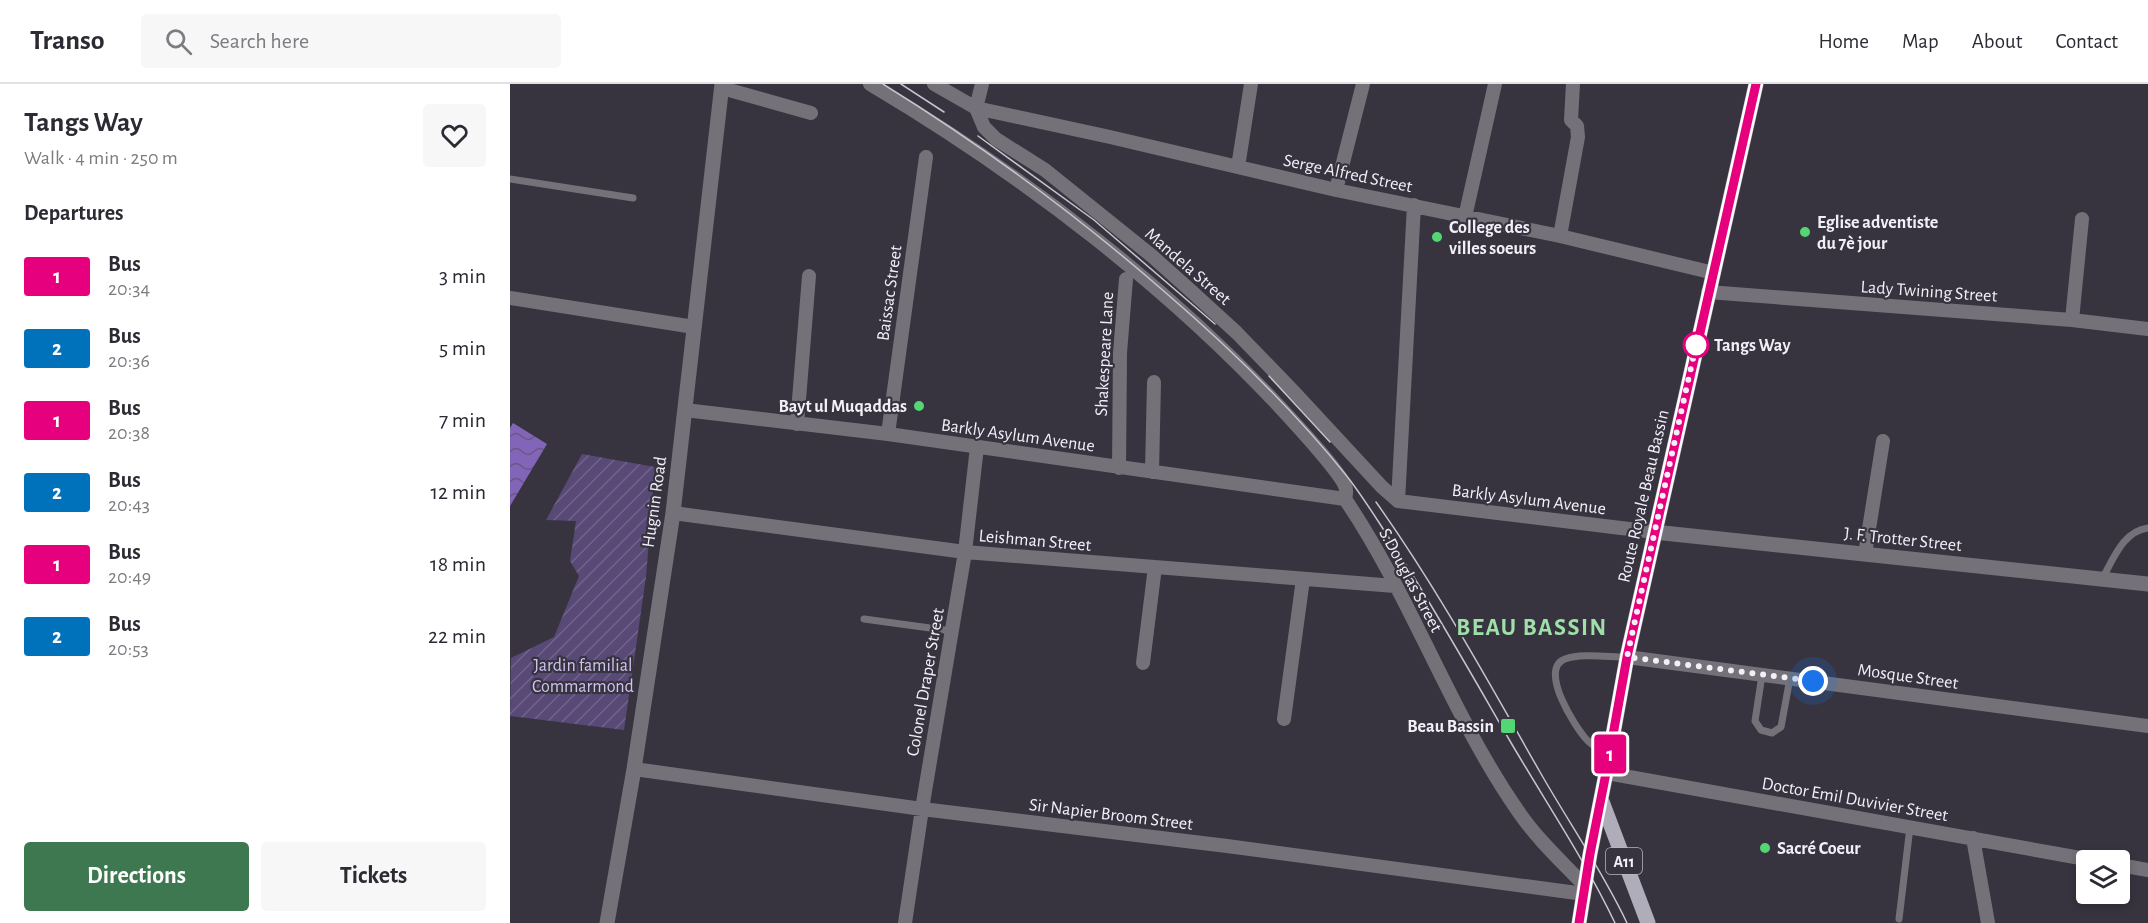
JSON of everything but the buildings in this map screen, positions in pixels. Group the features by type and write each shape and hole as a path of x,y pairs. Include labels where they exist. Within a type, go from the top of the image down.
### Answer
{"main road":[{"name":"Route Royale Beau Bassin","path":"1580,921 1627,657 1756,84"},
{"name":"A11","path":"1601,799 1648,923"}],"street":[{"name":"S.Douglas Street","path":"870,84 972,149 1079,226 1218,344 1248,372 1308,438 1345,484 1345,499 1395,586 1447,688 1508,796 1532,830 1585,890"},
{"path":"934,84 976,108 982,84"},
{"path":"1238,167 1251,84"},
{"path":"1336,190 1363,84"},
{"path":"1465,217 1495,84"},
{"path":"1560,236 1578,137 1577,126 1571,120 1573,84"},
{"path":"722,86 811,113"},
{"name":"Hugnin Road","path":"607,923 634,769 673,513 722,86"},
{"name":"Serge Alfred Street","path":"976,108 1336,190 1560,236 1714,273"},
{"name":"Mandela Street","path":"976,108 984,127 996,139 1045,170 1152,256 1237,333 1382,487 1398,501"},
{"name":"Baissac Street","path":"888,434 927,157"},
{"path":"1398,501 1414,206"},
{"path":"2072,320 2082,219"},
{"path":"797,424 809,276"},
{"name":"Shakespeare Lane","path":"1119,468 1120,352 1126,279"},
{"name":"Lady Twining Street","path":"1708,292 2072,320 2148,329"},
{"path":"510,298 694,327"},
{"path":"1152,472 1154,382"},
{"name":"Barkly Asylum Avenue","path":"685,410 888,434 1345,499"},
{"path":"1865,554 1883,441"},
{"name":"Colonel Draper Street","path":"905,923 965,552 976,447"},
{"name":"Barkly Asylum Avenue","path":"1398,501 1654,532"},
{"name":"Leishman Street","path":"673,513 965,552 1395,586"},
{"name":"J. F. Trotter Street","path":"1654,532 2148,584"},
{"path":"1143,663 1155,567"},
{"path":"1284,719 1303,579"},
{"name":"Mosque Street","path":"1627,657 2148,726"},
{"name":"Sir Napier Broom Street","path":"634,769 922,809 1585,890"},
{"name":"Doctor Emil Duvivier Street","path":"1606,773 2076,857"},
{"path":"1973,838 1988,923"},
{"path":"2130,867 2148,870"}],"lane":[{"path":"510,179 633,198"},
{"path":"2102,579 2121,545 2140,529 2148,528"},
{"path":"864,620 952,631"},
{"path":"1609,757 1588,741 1577,727 1556,685 1554,676 1557,664 1564,659 1627,657"},
{"path":"1762,675 1755,721 1761,730 1772,733 1781,727 1790,678"},
{"path":"1899,919 1910,827"}],"green space":[{"name":"Jardin familial Commarmond","path":"582,454 655,467 646,577 624,730 510,716 511,658 554,637 579,576 570,561 576,521 546,520"}],"water":[{"path":"513,423 547,444 510,506 510,428"}],"tram line":[{"path":"883,84 957,132 1029,183 1133,264 1237,358 1325,450 1360,493 1412,574 1578,854 1615,923"},
{"path":"901,84 944,112"},
{"path":"978,136 1094,220 1215,324"},
{"path":"1269,376 1330,442"},
{"path":"1376,502 1461,635 1596,865 1627,923"}],"bus line":[{"name":"1","path":"1579,923 1595,824 1627,657 1756,84"}],"place":[{"name":"Eglise adventiste du 7è jour","path":"1805,232"},
{"name":"College des villes soeurs","path":"1437,237"},
{"name":"Tangs Way","path":"1696,345"},
{"name":"Bayt ul Muqaddas","path":"919,406"},
{"name":"Beau Bassin","path":"1508,726"},
{"name":"Sacré Coeur","path":"1765,848"}],"district":[{"name":"BEAU BASSIN","path":"1532,627"}],"route":[{"path":"1696,345 1698,336 1627,657 1813,681"}]}
